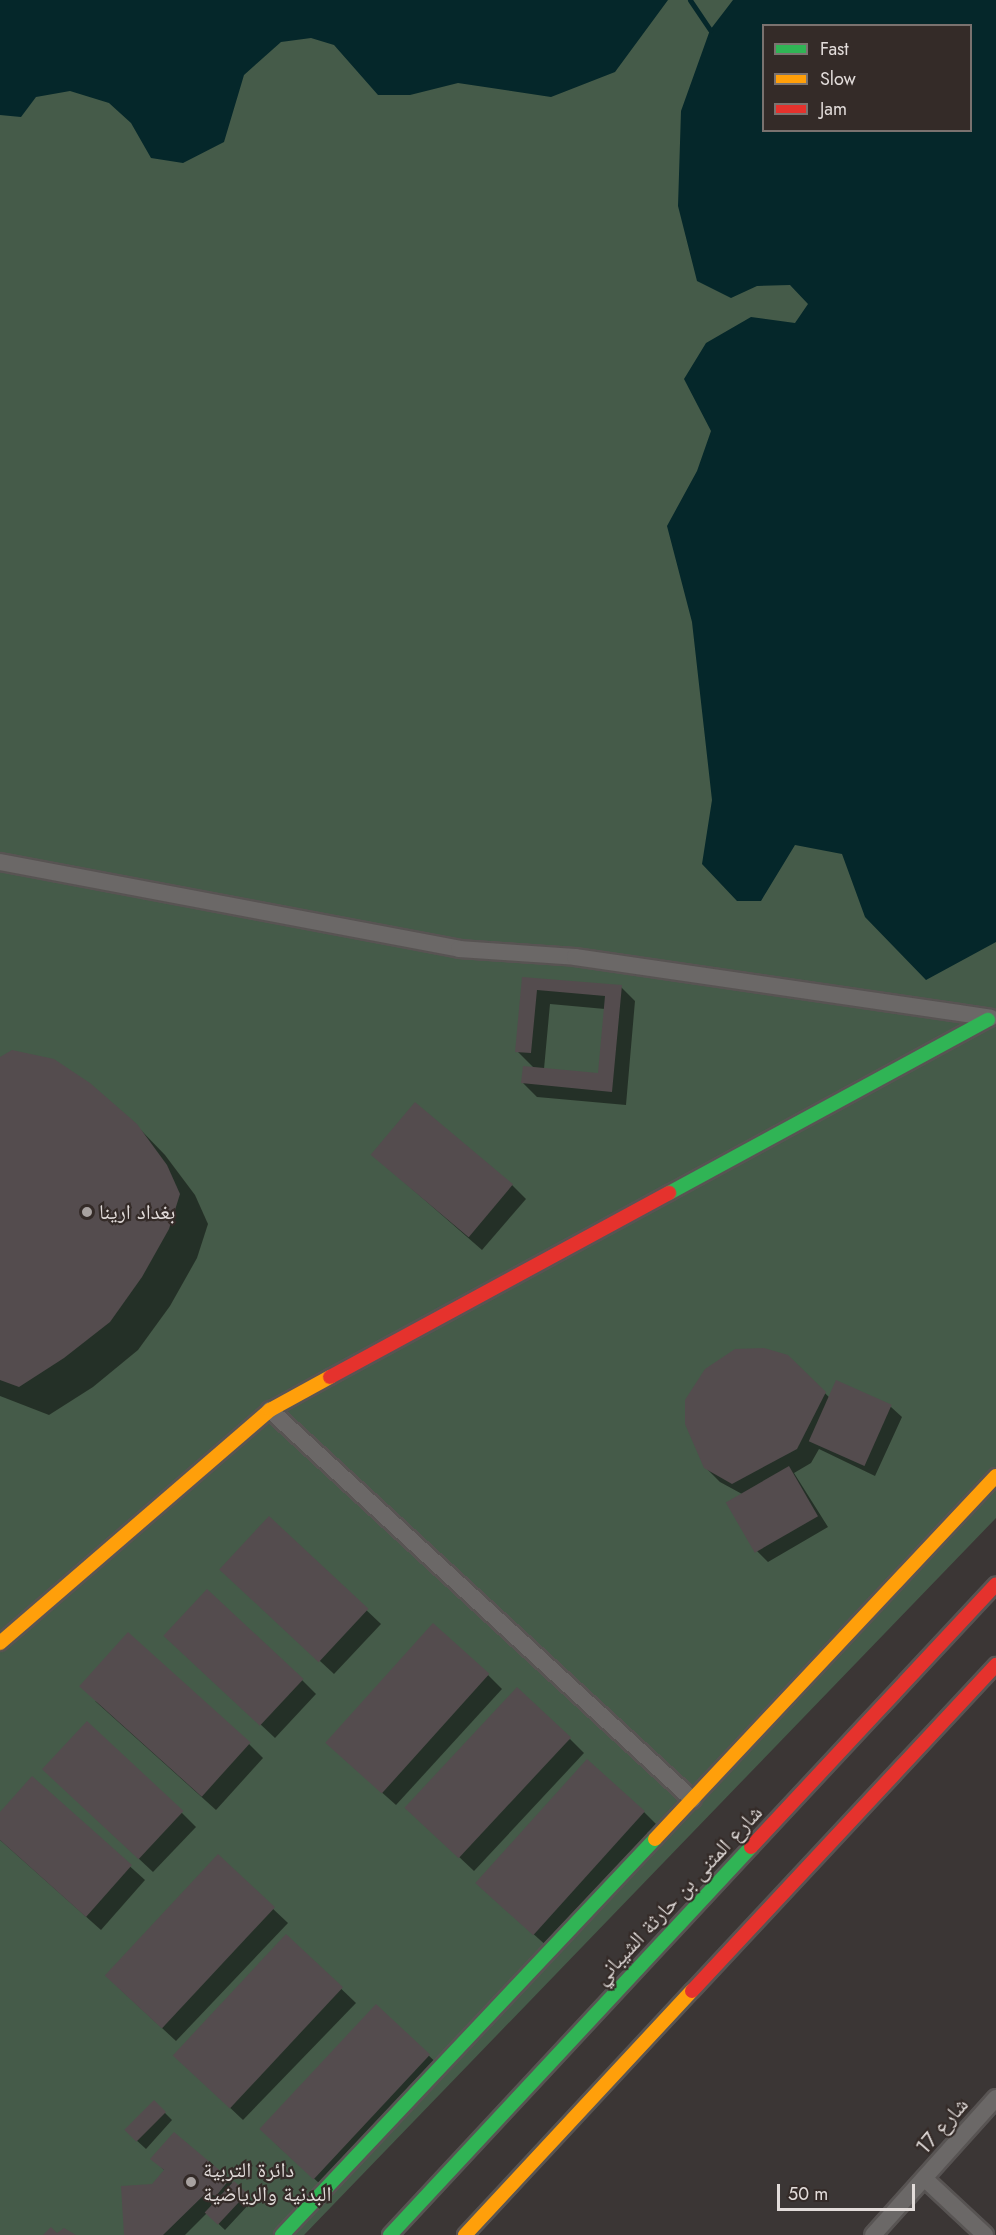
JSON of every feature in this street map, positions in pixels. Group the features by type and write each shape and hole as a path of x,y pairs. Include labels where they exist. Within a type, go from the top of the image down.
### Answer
{"street":[{"path":"0,862 459,949 575,957 992,1017"},
{"path":"0,1643 270,1410 992,1017"},
{"path":"270,1410 693,1800"},
{"path":"282,2235 996,1476"},
{"name":"شارع المثنى بن حارثة الشيباني","path":"390,2235 996,1584"},
{"path":"465,2235 996,1665"},
{"name":"شارع 17","path":"873,2235 925,2180 996,2098"},
{"path":"925,2180 984,2235"}],"green space":[{"path":"0,0 996,0 996,1518 304,2235 0,2235"}],"water":[{"path":"0,0 668,0 615,72 551,97 458,83 410,95 378,95 334,45 311,38 281,42 244,75 224,142 183,163 151,158 131,123 109,103 70,91 36,97 21,117 0,115"},
{"path":"733,0 996,0 996,942 926,980 865,917 842,854 795,845 761,901 737,901 702,864 712,800 692,622 667,526 697,471 711,431 684,379 706,343 751,317 795,323 808,304 790,285 757,286 731,298 697,281 678,206 681,111 710,30"}],"building":[{"path":"522,977 622,985 612,1092 521,1083 523,1066 598,1073 605,996 537,990 531,1053 515,1052"},
{"name":"بغداد ارينا","path":"12,1050 54,1059 90,1083 137,1124 167,1165 180,1194 169,1229 142,1277 110,1322 64,1358 19,1387 0,1380 0,1057"},
{"path":"415,1102 513,1184 469,1237 371,1155"},
{"path":"764,1348 788,1355 826,1392 797,1449 732,1484 704,1468 685,1424 685,1400 705,1369 735,1349"},
{"path":"836,1380 892,1405 864,1466 809,1441"},
{"path":"789,1466 818,1516 755,1553 726,1502"},
{"path":"269,1516 368,1609 319,1662 219,1569"},
{"path":"207,1589 304,1679 260,1726 163,1636"},
{"path":"433,1623 489,1674 382,1794 325,1743"},
{"path":"128,1632 251,1742 202,1797 79,1686"},
{"path":"517,1687 571,1737 459,1858 404,1808"},
{"path":"87,1721 184,1811 139,1859 42,1769"},
{"path":"587,1759 645,1811 533,1935 475,1883"},
{"path":"32,1776 132,1865 86,1917 0,1840 0,1812"},
{"path":"218,1854 275,1907 162,2029 105,1975"},
{"path":"286,1934 343,1987 230,2109 173,2055"},
{"path":"376,2004 430,2054 313,2180 259,2129"},
{"path":"154,2100 166,2112 136,2142 124,2130"},
{"name":"دائرة التربية البدنية والرياضية","path":"174,2132 230,2179 216,2196 206,2193 163,2235 124,2235 121,2186 152,2184 164,2170 150,2159"},
{"path":"234,2181 247,2193 218,2225 205,2212"},
{"path":"51,2227 57,2233 64,2228 76,2235 43,2235"}],"waterway":[{"path":"690,0 710,30"}],"traffic: fast":[{"path":"669,1193 988,1020"},
{"path":"282,2235 655,1839"},
{"path":"390,2235 751,1847"}],"traffic: slow":[{"path":"0,1643 270,1410 330,1377"},
{"path":"655,1839 996,1476"},
{"path":"465,2235 692,1991"}],"traffic: jam":[{"path":"330,1377 669,1193"},
{"path":"751,1847 996,1584"},
{"path":"692,1991 996,1665"}],"place":[{"name":"بغداد ارينا","path":"87,1212"},
{"name":"دائرة التربية البدنية والرياضية","path":"191,2182"}]}
